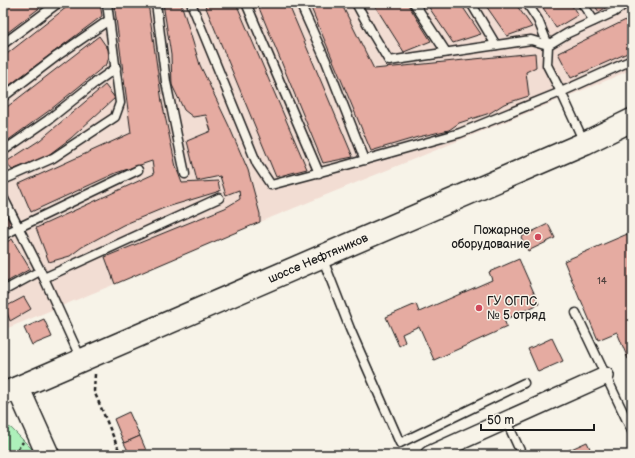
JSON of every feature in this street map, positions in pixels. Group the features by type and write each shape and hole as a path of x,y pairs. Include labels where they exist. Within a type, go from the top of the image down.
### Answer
{"main road":[{"name":"шоссе Нефтяников","path":"10,391 585,143 632,120"},
{"path":"10,391 48,455"}],"street":[{"path":"429,455 605,376"}],"lane":[{"path":"3,44 58,3"},
{"path":"3,180 53,158 115,117 120,103 107,3"},
{"path":"156,3 166,82 185,174"},
{"path":"191,3 257,164 271,186 460,133 561,92 632,60"},
{"path":"246,3 319,173"},
{"path":"300,3 326,61 366,160"},
{"path":"356,3 389,61 532,40 548,45 568,33 614,12 626,3"},
{"path":"414,3 446,52"},
{"path":"471,3 496,45"},
{"path":"527,3 538,20 548,45 547,65 585,143"},
{"path":"582,3 594,21"},
{"path":"3,97 57,56 109,20"},
{"path":"3,151 48,120 116,68"},
{"path":"3,235 138,170"},
{"path":"3,197 42,275 90,356"},
{"path":"3,291 219,198"},
{"path":"322,256 350,329 400,443 524,383"},
{"path":"576,313 632,432"},
{"path":"506,420 522,455"}],"path":[{"path":"90,356 94,390 121,455"},
{"path":"13,455 26,439"}],"shaded area":[{"path":"3,3 632,3 632,69 260,222 3,330"}],"green space":[{"path":"3,426 11,428 34,451 36,455 3,455"}],"building":[{"path":"3,3 46,3 3,36"},
{"path":"72,3 100,3 102,16 3,90 3,57"},
{"path":"114,3 148,3 162,102 176,167 182,183 218,181 220,191 164,208 123,225 82,247 70,256 49,262 36,228 154,174 152,161 116,173 31,212 19,184 131,133"},
{"path":"163,3 181,3 200,65 248,170 260,214 260,222 115,284 105,257 225,208 240,199 239,190 226,195 220,176 197,181 187,141 211,131 206,115 193,117 184,110 172,85 171,55"},
{"path":"204,3 236,3 307,169 276,177"},
{"path":"257,3 288,3 353,157 323,163"},
{"path":"309,3 341,3 374,69 535,53 536,67 526,72 529,96 504,104 490,113 459,123 449,130 418,137 371,151"},
{"path":"373,3 407,3 431,41 404,52"},
{"path":"426,3 460,3 481,34 453,43"},
{"path":"484,3 515,3 532,27 507,36"},
{"path":"540,3 570,3 578,15 556,28"},
{"path":"593,3 613,3 599,12"},
{"path":"632,17 632,51 571,78 558,53"},
{"path":"99,36 110,52 107,64 50,110 3,144 3,110"},
{"path":"105,85 115,98 71,138 47,156 12,170 6,162 40,140"},
{"path":"3,208 11,224 3,228"},
{"name":"Пожарное оборудование","path":"548,224 555,238 528,251 521,237"},
{"path":"632,232 632,358 628,359 617,332 598,340 564,261"},
{"path":"12,239 30,269 3,284 3,244"},
{"name":"ГУ ОГПС № 5 отряд","path":"519,259 539,304 504,320 507,327 434,360 419,326 402,334 405,342 399,346 386,317 416,304 419,312 492,280 489,272"},
{"path":"24,297 31,309 10,321 5,307"},
{"path":"44,319 52,337 32,345 24,328"},
{"path":"552,338 563,361 538,372 528,349"},
{"path":"129,412 140,436 124,443 114,419"},
{"path":"140,436 148,455 130,455 124,443"},
{"path":"587,442 593,455 560,454"}],"place":[{"name":"Пожарное оборудование","path":"538,237"},
{"name":"ГУ ОГПС № 5 отряд","path":"479,308"}]}
